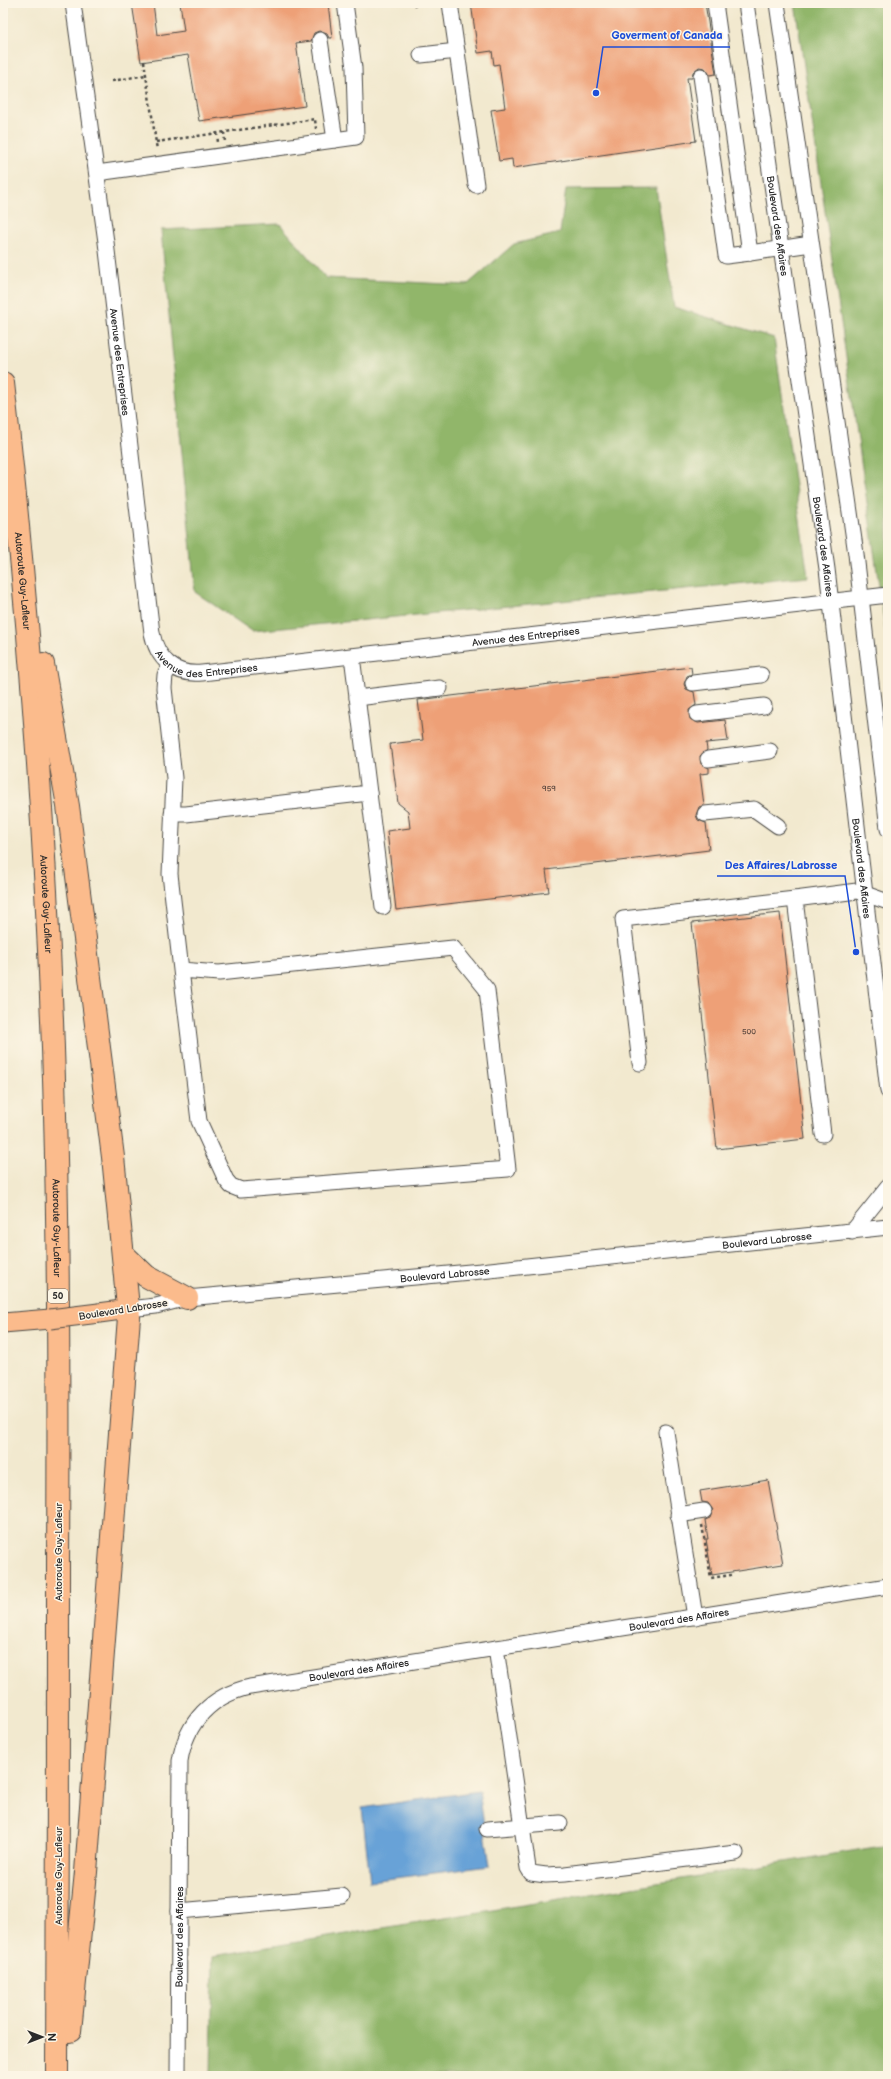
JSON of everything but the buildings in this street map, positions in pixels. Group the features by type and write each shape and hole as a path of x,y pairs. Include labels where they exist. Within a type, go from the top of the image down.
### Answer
{"highway":[{"name":"Autoroute Guy-Lafleur","path":"3,383 18,517 32,671 43,837 56,1152 59,1411 57,2076"},
{"path":"18,517 68,806 124,1255 129,1309 128,1340 86,1872 65,2076"},
{"path":"124,1255 146,1276 187,1298"}],"main road":[{"name":"Boulevard Labrosse","path":"3,1323 129,1309"}],"street":[{"name":"Avenue des Entreprises","path":"73,3 97,174 152,633 158,651 171,666 182,672 194,674 888,595"},
{"path":"97,174 356,137 354,68 345,3"},
{"path":"450,3 476,185"},
{"path":"715,3 750,253"},
{"name":"Boulevard des Affaires","path":"746,3 782,248 831,602 888,1091"},
{"path":"777,3 862,598 888,829"},
{"path":"320,40 335,140"},
{"path":"421,55 457,51"},
{"path":"701,76 726,256 812,244"},
{"path":"712,156 736,153"},
{"path":"352,656 383,907"},
{"path":"171,666 166,674 164,688 173,764 170,874 181,970 199,1121 226,1180 231,1186 241,1190 508,1169 487,990 453,948 219,973 181,970"},
{"path":"693,683 761,675"},
{"path":"357,698 440,688"},
{"path":"697,714 764,706"},
{"path":"708,759 770,751"},
{"path":"172,814 186,814 369,792"},
{"path":"705,814 754,809 778,826"},
{"path":"640,1063 623,919 857,891 888,902"},
{"path":"796,899 823,1134"},
{"path":"852,1232 888,1187"},
{"name":"Boulevard Labrosse","path":"129,1309 156,1306 187,1298 481,1271 888,1227"},
{"path":"666,1432 695,1617"},
{"path":"678,1514 704,1511"},
{"name":"Boulevard des Affaires","path":"178,2076 181,1752 190,1729 200,1715 212,1703 226,1694 250,1687 888,1586"},
{"path":"496,1648 528,1868 531,1873 537,1875 565,1874 736,1853"},
{"path":"487,1829 560,1823"},
{"path":"179,1911 342,1896"}],"path":[{"path":"414,5 426,3"},
{"path":"144,61 158,156"},
{"path":"112,81 146,75"},
{"path":"156,142 314,119 316,133"},
{"path":"703,1530 711,1578 731,1575"}],"green space":[{"path":"795,3 888,3 888,648"},
{"path":"656,188 674,307 774,338 808,577 252,631 195,592 161,230 280,224 326,278 467,285 514,244 560,233 566,189"},
{"path":"888,1845 888,2076 211,2076 213,1956"}],"water":[{"path":"479,1791 490,1866 370,1881 362,1808"}],"place":[{"name":"Goverment of Canada","path":"596,93"},
{"name":"Des Affaires/Labrosse","path":"856,952"}]}
